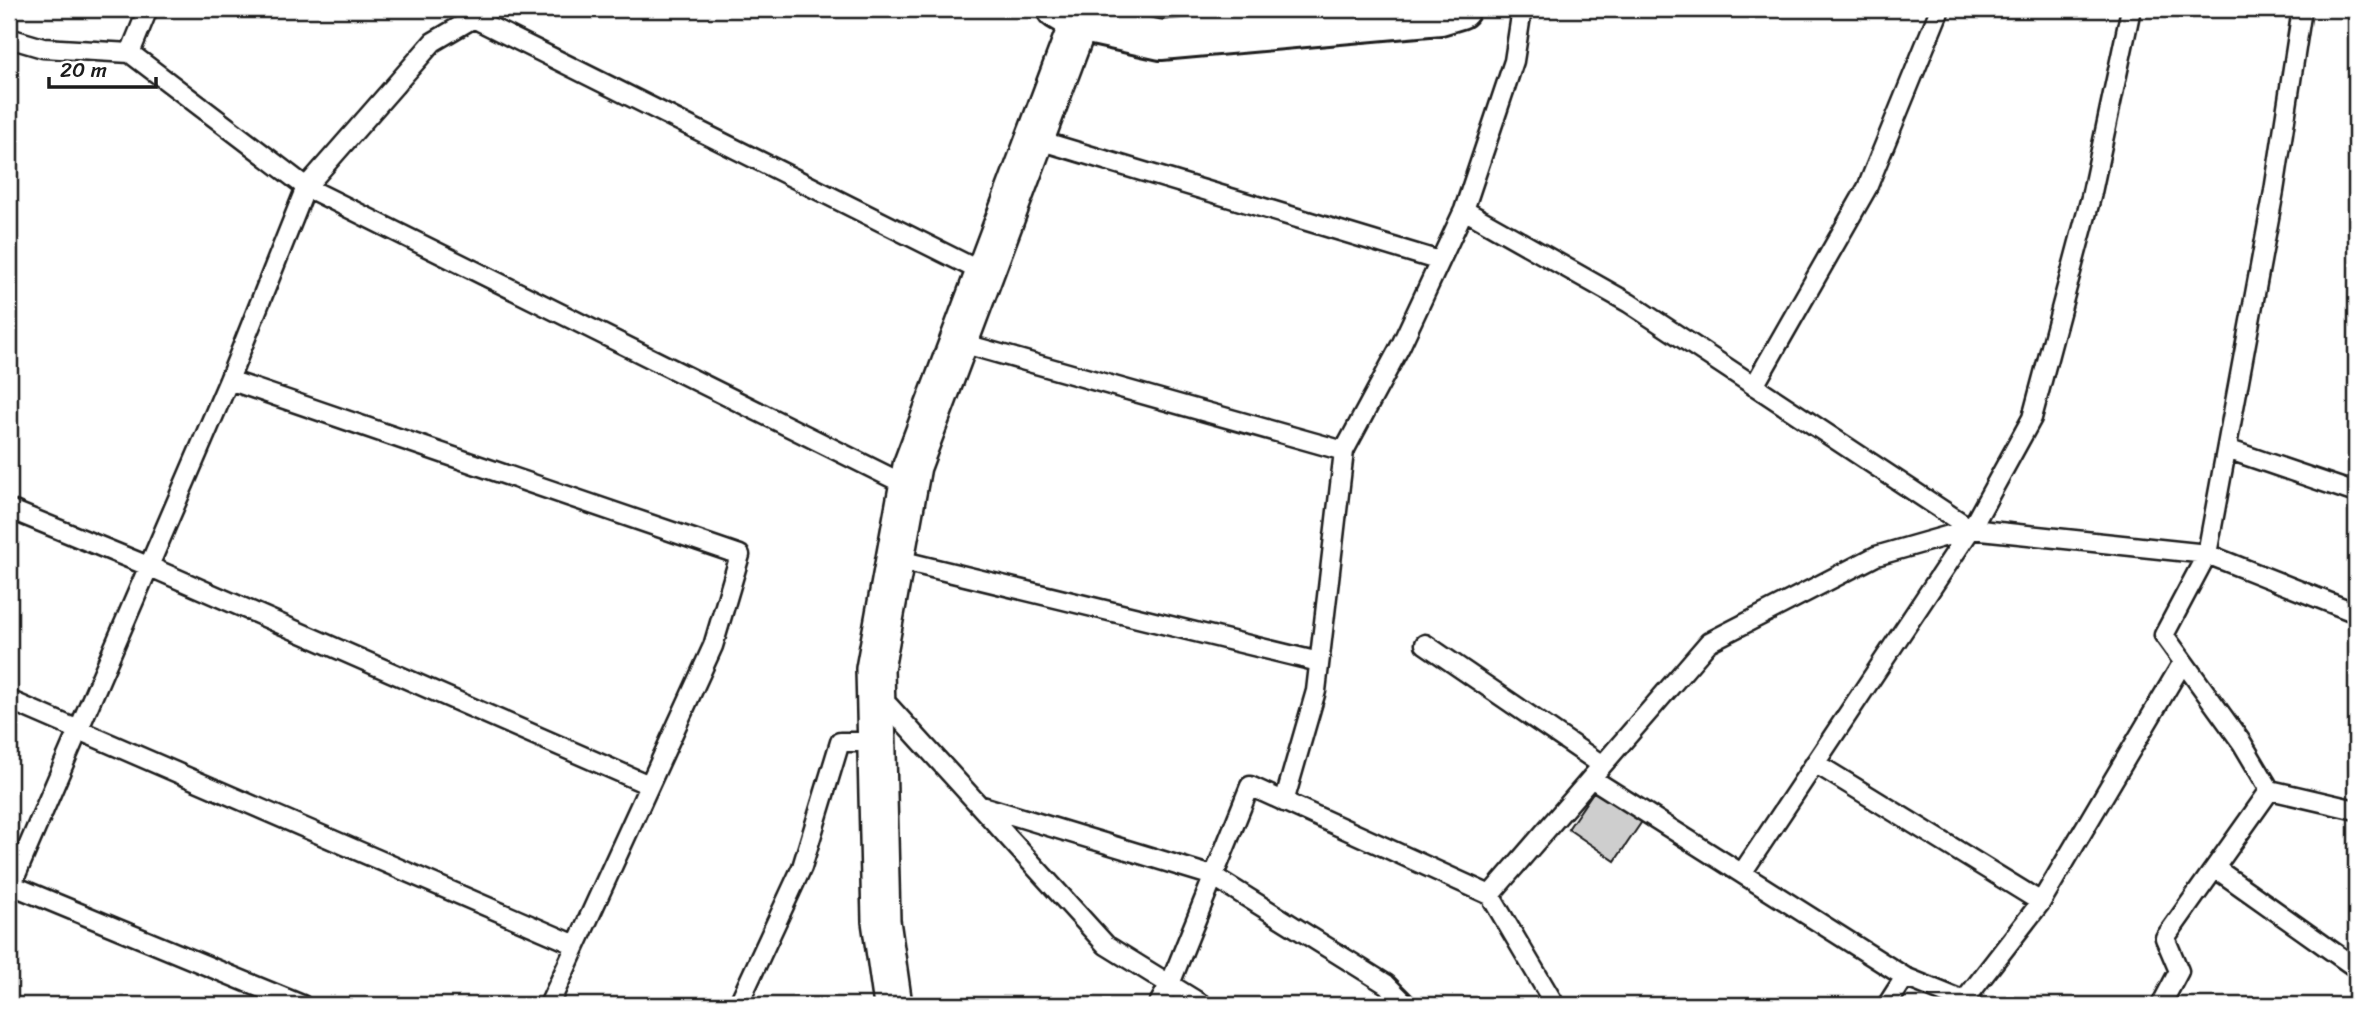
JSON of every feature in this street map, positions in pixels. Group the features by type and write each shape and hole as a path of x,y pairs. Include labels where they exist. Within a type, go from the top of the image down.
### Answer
{"street":[{"path":"893,1005 881,921 875,668 908,486 912,466 1035,139 1073,13 1161,40 1440,15 1461,9"}],"lane":[{"path":"130,53 148,9"},
{"path":"302,1005 10,887 229,380 306,187 433,42 489,9"},
{"path":"1284,802 1316,691 1344,451 1401,345 1464,210 1514,61 1522,9"},
{"path":"1754,386 1867,188 1940,9"},
{"path":"1742,873 1971,529 2032,418 2091,197 2131,9"},
{"path":"2302,9 2274,191 2207,554 2164,635 2242,743 2270,790 2356,810"},
{"path":"473,18 984,273"},
{"path":"9,38 43,48 130,53 306,187 908,486"},
{"path":"1035,139 1440,261"},
{"path":"1464,210 1629,303 1971,529"},
{"path":"958,342 1344,451"},
{"path":"229,380 740,555 713,646 549,1005"},
{"path":"2227,449 2356,493"},
{"path":"9,509 148,566 649,785"},
{"path":"1490,895 1709,642 1875,556 1971,529 2207,554 2356,613"},
{"path":"895,559 1319,662"},
{"path":"1425,644 1597,771 1742,873 1905,977 1964,1001 2040,902 2183,662"},
{"path":"9,699 576,945"},
{"path":"876,703 889,706 1106,945 1203,1005"},
{"path":"738,1005 802,867 840,742 877,742"},
{"path":"1815,763 2040,902"},
{"path":"1158,1005 1170,984 1250,786 1490,895 1555,1005"},
{"path":"2161,1005 2179,971 2165,938 2270,790"},
{"path":"979,805 1213,876 1386,984 1407,1005"},
{"path":"2215,868 2356,968"},
{"path":"1886,1005 1905,977"}],"building":[{"path":"1596,788 1643,820 1615,861 1568,829"}]}
